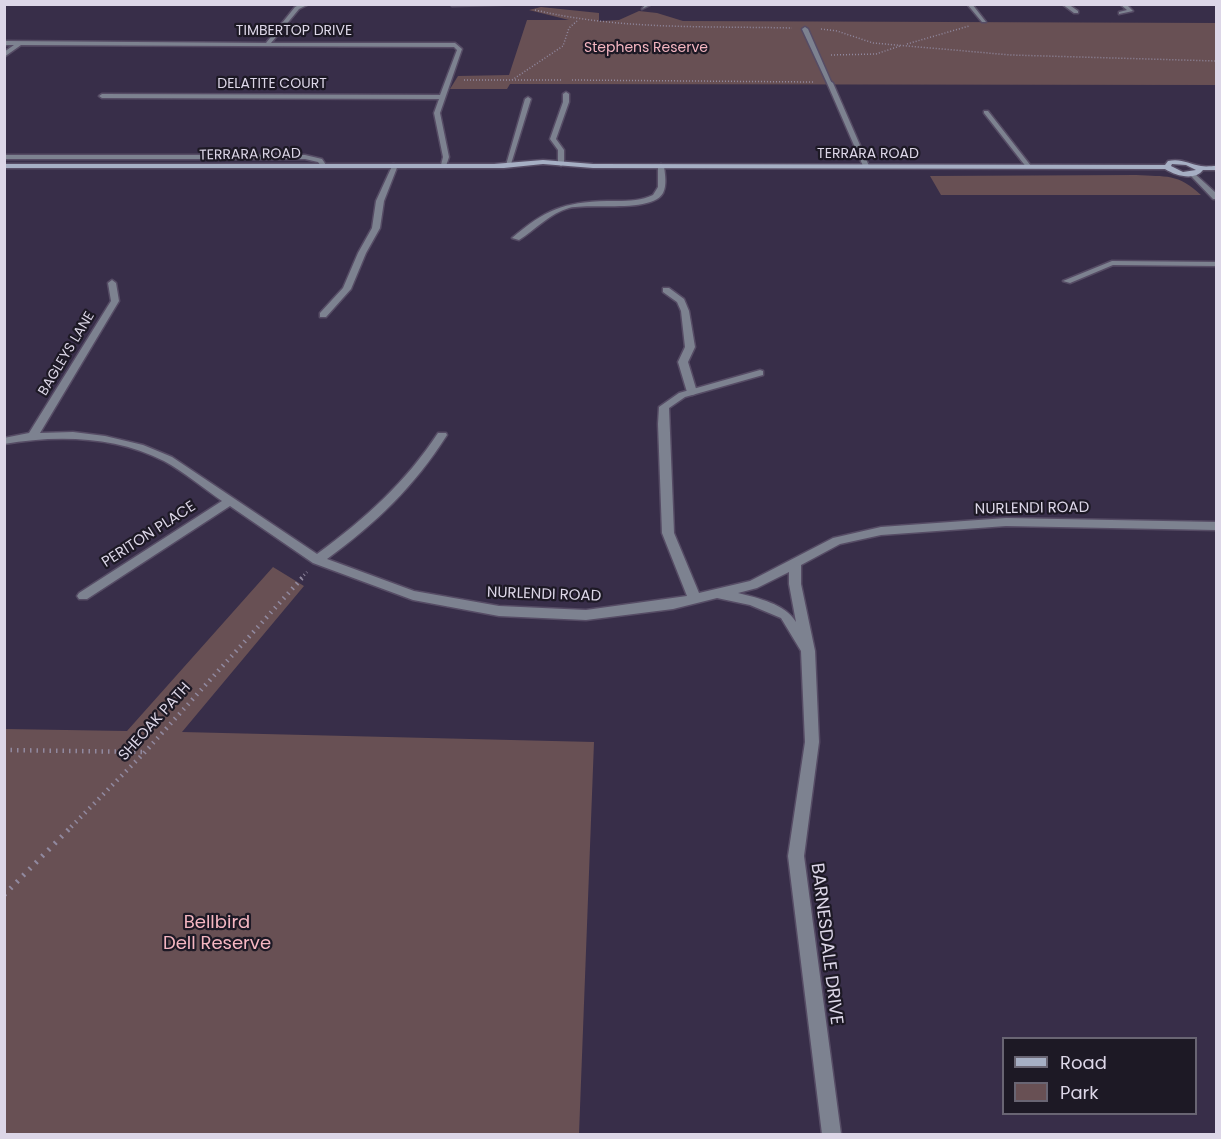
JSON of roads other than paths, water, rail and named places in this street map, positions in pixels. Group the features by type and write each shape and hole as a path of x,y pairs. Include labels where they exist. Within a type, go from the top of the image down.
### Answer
{"main road":[{"path":"1195,171 1179,162 1167,163 1167,167 1178,173 1195,171 1216,168"},
{"name":"TERRARA ROAD","path":"4,166 170,168 323,165 507,165 528,168 561,165 1167,167"}],"street":[{"path":"268,43 297,8 307,4"},
{"path":"452,4 523,5"},
{"path":"644,8 650,4"},
{"path":"969,4 984,21"},
{"path":"1064,4 1076,12"},
{"path":"1121,13 1131,11 1122,4"},
{"path":"805,29 866,166"},
{"name":"TIMBERTOP DRIVE","path":"4,43 455,45 460,50 437,113 446,157 444,165"},
{"path":"4,55 20,43"},
{"path":"561,165 561,150 553,139 566,102 566,94"},
{"name":"DELATITE COURT","path":"102,96 441,97"},
{"path":"507,165 528,99"},
{"path":"986,112 1029,166"},
{"path":"4,157 305,157 320,160 323,165"},
{"path":"323,315 347,289 362,253 376,228 380,201 394,165"},
{"path":"516,238 532,230 555,211 566,206 587,203 644,202 656,197 662,189 661,166"},
{"path":"1195,171 1216,197"},
{"path":"1067,282 1112,263 1216,264"},
{"name":"BAGLEYS LANE","path":"33,436 115,301 112,284"},
{"path":"666,290 681,301 685,310 690,347 683,362 692,393"},
{"path":"694,597 668,533 664,407 682,395 760,373"},
{"name":"NURLENDI ROAD","path":"4,441 33,436 73,435 139,447 168,459 317,560 413,595 499,611 586,615 648,609 753,585 837,541 881,531 1006,522 1216,526"},
{"path":"317,560 356,532 395,499 424,465 442,435"},
{"name":"PERITON PLACE","path":"83,596 231,500"},
{"name":"BARNESDALE DRIVE","path":"795,564 795,584 808,651 812,742 795,856 831,1134"},
{"path":"713,593 752,601 785,615 808,651"}],"park label":[{"name":"Stephens Reserve","path":"646,48"},
{"name":"Bellbird Dell Reserve","path":"217,933"}]}
